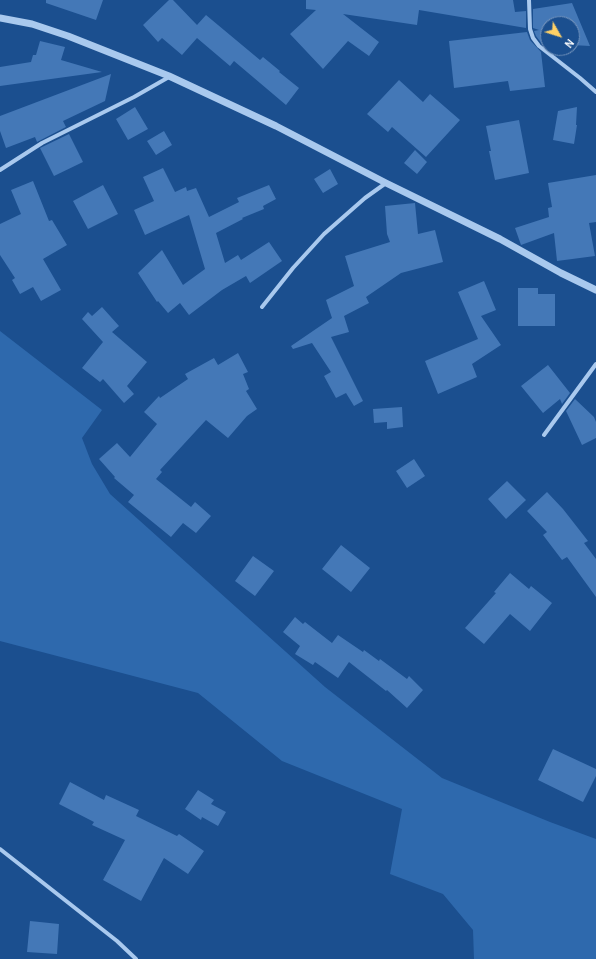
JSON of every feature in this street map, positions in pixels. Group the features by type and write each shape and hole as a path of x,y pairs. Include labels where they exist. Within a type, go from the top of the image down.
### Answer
{"street":[{"path":"529,0 530,29 533,38 539,46 596,92"},
{"path":"0,18 32,24 68,36 169,76 276,126 386,183 494,236 561,274 596,290"},
{"path":"0,170 42,143 134,97 169,76"},
{"path":"262,307 293,268 324,234 365,198 386,183"},
{"path":"544,435 596,364"},
{"path":"0,849 117,941 136,959"}],"shaded area":[{"path":"0,331 102,410 82,438 92,464 110,494 325,687 442,778 596,839 596,959 474,959 473,930 443,894 390,874 402,809 282,761 198,693 0,641"}],"building":[{"path":"46,0 103,0 96,20 46,3"},
{"path":"169,0 173,0 197,25 206,15 260,60 263,57 299,88 286,105 234,61 230,66 197,38 182,55 162,38 158,42 143,25"},
{"path":"306,0 513,0 515,12 526,11 526,28 419,10 417,25 343,14 379,42 369,56 348,41 323,69 290,34 316,10 306,9"},
{"path":"572,3 577,16 540,16 540,41 534,31 539,30 533,28 533,9"},
{"path":"580,22 590,46 580,45"},
{"path":"527,32 530,40 540,51 545,87 510,91 508,81 454,88 449,41"},
{"path":"40,41 65,47 61,60 102,72 0,86 0,67 31,62 33,55 36,55"},
{"path":"111,74 105,101 63,121 66,127 37,142 35,137 6,148 0,131 0,116"},
{"path":"399,80 423,102 430,94 460,120 426,157 392,127 388,132 367,114"},
{"path":"135,107 148,129 128,140 116,119"},
{"path":"577,107 577,125 574,144 553,140 558,111"},
{"path":"519,120 529,173 495,180 486,126"},
{"path":"164,131 172,145 156,155 147,141"},
{"path":"69,134 83,162 54,176 40,148"},
{"path":"415,150 427,162 417,174 404,163"},
{"path":"163,168 175,192 186,187 187,191 196,188 209,217 239,202 237,198 269,185 276,199 263,206 264,209 242,218 243,219 216,233 225,263 238,255 241,260 269,242 282,261 250,283 246,276 222,290 189,315 180,303 168,313 158,301 157,302 138,273 162,250 183,285 205,269 189,215 145,235 134,210 154,201 143,177"},
{"path":"330,169 338,184 323,193 314,179"},
{"path":"596,175 596,222 589,223 595,256 557,261 554,233 521,245 515,228 549,217 548,208 552,207 548,183"},
{"path":"33,181 49,221 52,220 67,245 43,259 61,290 41,301 33,287 20,294 12,280 15,278 0,255 0,224 21,214 11,190"},
{"path":"103,185 118,214 88,229 73,201"},
{"path":"415,203 418,234 435,230 443,262 401,273 366,297 369,303 344,316 349,332 331,337 363,401 354,406 346,393 336,398 324,376 331,372 312,343 293,349 291,346 332,318 326,300 354,286 345,256 390,242 387,234 385,206"},
{"path":"484,281 496,310 481,316 501,345 472,364 477,377 438,394 425,361 478,339 458,292"},
{"path":"518,288 538,288 538,294 555,294 555,326 518,326"},
{"path":"102,307 119,326 112,332 147,362 127,386 134,394 124,403 103,379 100,382 82,368 103,342 82,319 88,312 92,316"},
{"path":"238,353 248,372 243,374 249,389 246,391 257,409 247,416 228,438 206,420 160,470 162,472 156,479 191,507 195,502 211,516 196,533 183,523 171,537 128,502 134,495 114,478 115,477 99,459 117,443 130,457 157,424 144,412 159,396 160,398 188,379 185,374 214,358 218,365"},
{"path":"548,365 570,393 562,404 560,399 543,413 521,386"},
{"path":"575,399 594,417 596,422 596,438 582,445 566,411"},
{"path":"402,407 403,427 387,429 387,422 374,423 373,409"},
{"path":"414,459 425,476 407,488 396,471"},
{"path":"507,481 526,500 506,519 488,499"},
{"path":"547,492 563,509 588,541 584,543 596,559 596,597 567,557 562,560 543,535 547,532 527,511"},
{"path":"341,545 370,568 351,592 322,569"},
{"path":"253,556 274,571 255,596 235,581"},
{"path":"510,573 529,589 531,586 552,603 530,631 510,614 484,644 465,628 496,593 494,592"},
{"path":"295,617 303,624 305,622 332,643 338,635 363,652 364,650 379,661 380,659 407,679 409,676 423,690 407,708 387,690 386,691 349,662 338,678 315,662 313,665 295,654 300,646 283,632"},
{"path":"553,749 596,769 596,776 583,802 538,780"},
{"path":"70,782 104,800 106,795 139,810 136,816 177,836 179,834 204,851 188,874 164,858 141,901 103,880 125,840 92,825 94,822 59,804"},
{"path":"198,790 214,800 211,804 226,812 218,826 202,817 201,820 185,809"},
{"path":"30,921 59,924 57,954 27,952"}]}
